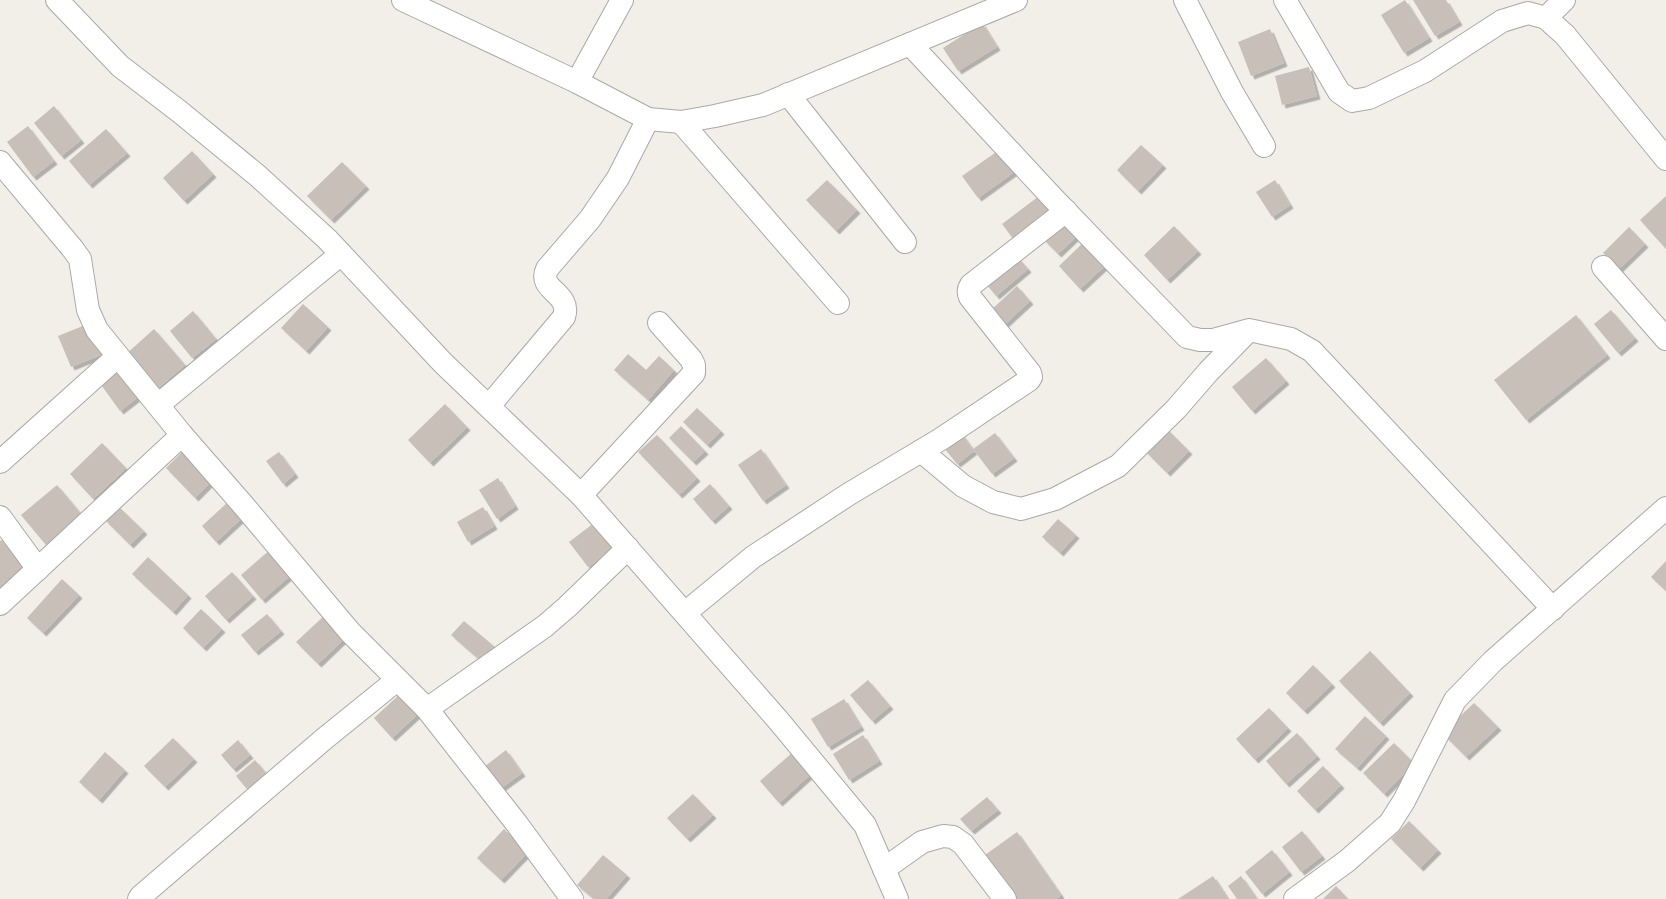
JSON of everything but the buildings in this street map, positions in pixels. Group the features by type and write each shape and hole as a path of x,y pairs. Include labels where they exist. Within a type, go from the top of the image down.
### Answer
{"street":[{"path":"57,0 120,66 180,112 258,176 341,254 443,363 581,495 778,720 865,825 897,899"},
{"path":"403,0 577,82 648,119 681,122 763,105 1016,0"},
{"path":"577,82 622,0"},
{"path":"1185,0 1232,92 1264,146"},
{"path":"1285,0 1339,92 1352,101 1369,98 1425,71 1502,21 1528,14 1546,18 1565,35 1666,159"},
{"path":"1546,18 1564,0"},
{"path":"910,44 1066,211 1187,337 1200,340 1213,340 1249,330 1291,339 1312,351 1552,609"},
{"path":"788,94 905,242"},
{"path":"489,406 564,317 566,310 565,304 546,283 544,276 547,268 590,219 618,178 648,119"},
{"path":"681,122 838,303"},
{"path":"0,162 80,259 88,310 97,330 182,435 350,632 427,709 517,824 572,899"},
{"path":"685,614 753,557 849,494 921,451 1029,380 1031,377 1030,373 968,293 971,285 1066,211"},
{"path":"158,405 341,254"},
{"path":"1602,267 1666,339"},
{"path":"581,495 694,372 694,365 691,359 659,323"},
{"path":"921,451 963,486 993,502 1021,509 1055,499 1118,466 1176,409 1208,371 1249,330"},
{"path":"0,462 118,356"},
{"path":"0,604 182,435"},
{"path":"1295,899 1347,862 1390,823 1404,801 1455,700 1493,662 1666,508"},
{"path":"2,523 38,569"},
{"path":"427,709 545,626 567,607 628,548"},
{"path":"139,899 324,739 397,680"},
{"path":"884,869 922,842 943,836 953,837 967,849 1005,899"}]}
